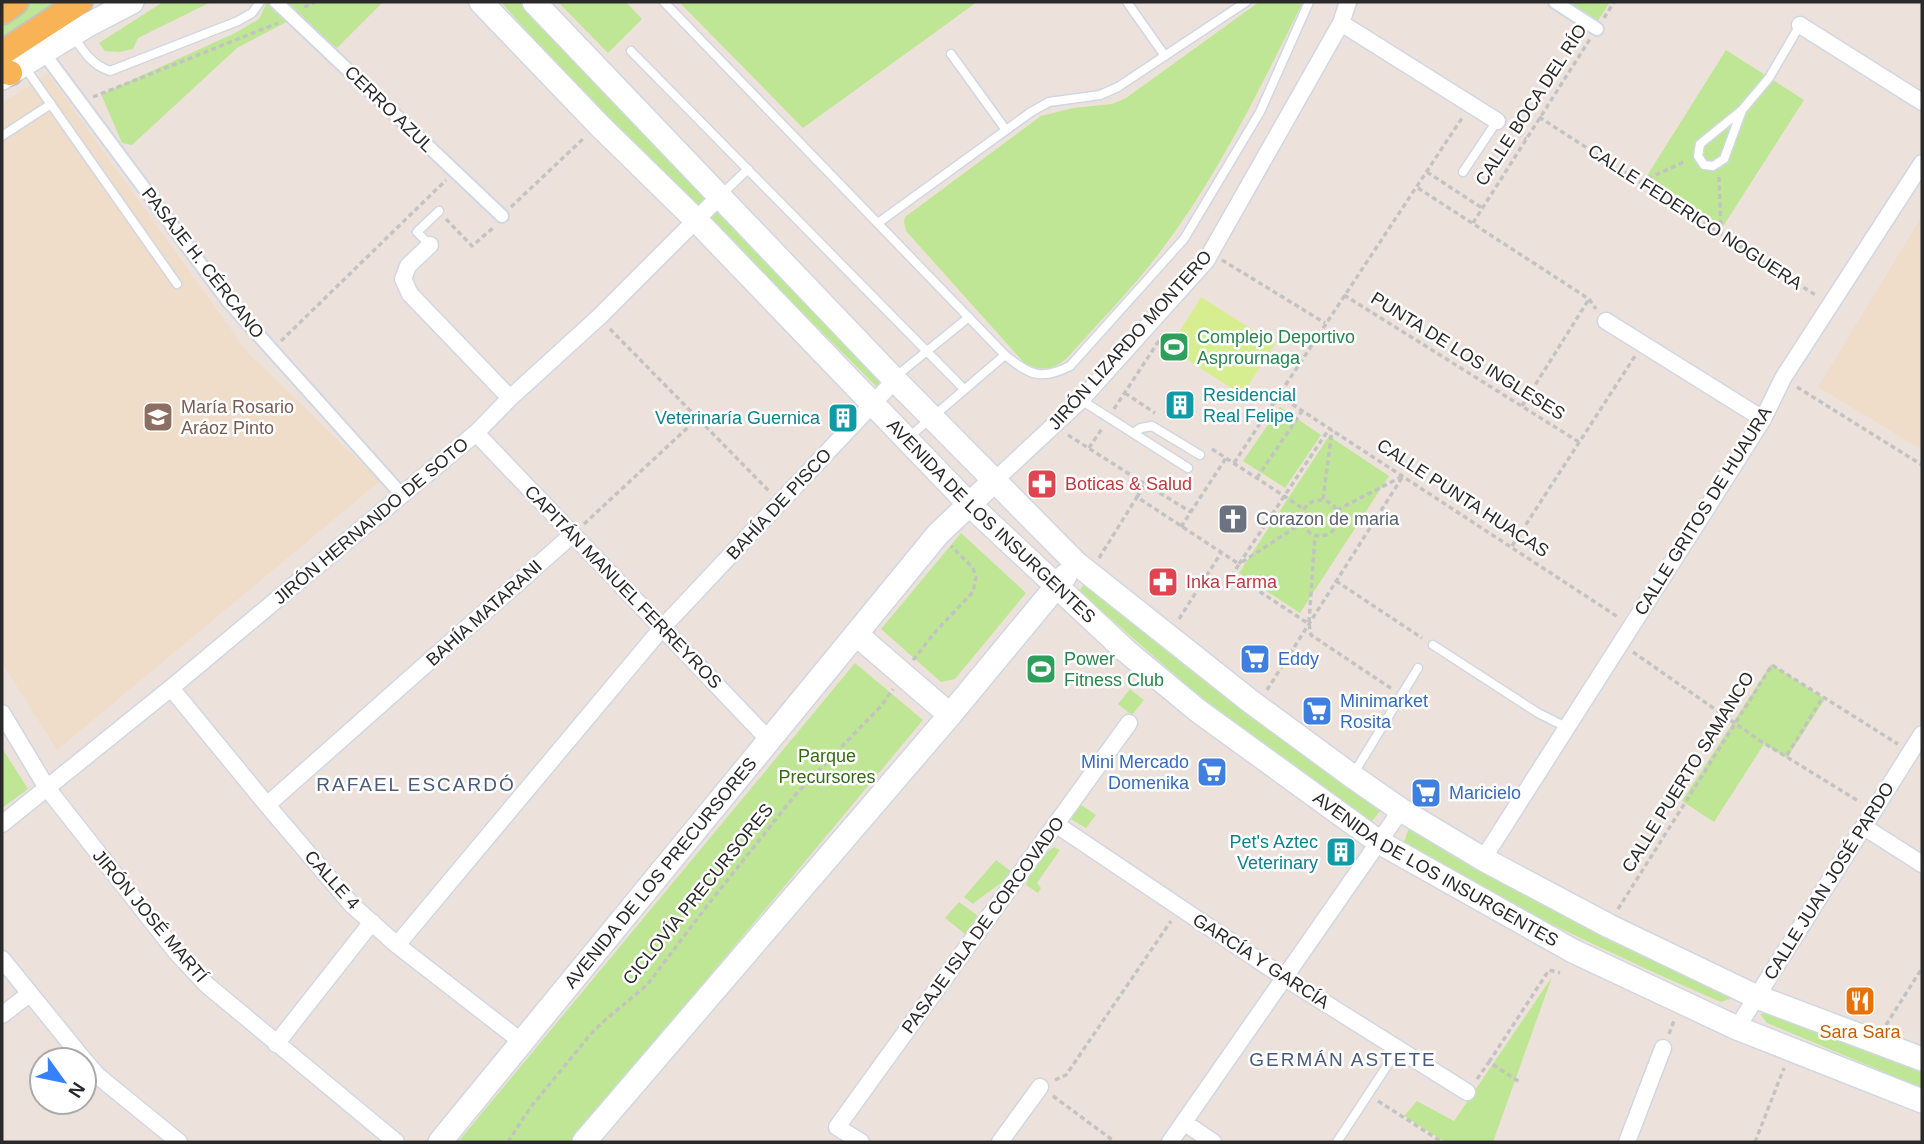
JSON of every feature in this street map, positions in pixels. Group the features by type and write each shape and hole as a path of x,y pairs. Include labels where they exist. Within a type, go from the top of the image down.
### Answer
{"main road":[{"path":"2,12 16,2"},
{"path":"8,68 79,2"},
{"path":"8,68 43,52 132,2"},
{"name":"AVENIDA DE LOS INSURGENTES","path":"481,2 599,125 696,220 969,504 1126,651 1197,710 1379,842 1573,951 1737,1028 1922,1101"},
{"name":"AVENIDA DE LOS INSURGENTES","path":"534,2 994,481 1087,560 1166,636 1352,776 1401,810 1482,859 1609,926 1757,996 1922,1059"},
{"name":"AVENIDA DE LOS PRECURSORES","path":"440,1142 938,534 994,481"},
{"path":"584,1142 950,715 1057,585 1087,560"},
{"path":"856,634 950,715"}],"street":[{"name":"CERRO AZUL","path":"276,2 502,216"},
{"name":"JIRÓN LIZARDO MONTERO","path":"994,481 1081,400 1211,253 1341,23 1348,2"},
{"path":"1555,2 1597,29"},
{"path":"1341,23 1497,121"},
{"path":"1800,25 1922,102"},
{"name":"PASAJE H. CÉRCANO","path":"43,52 228,301 402,495"},
{"name":"CALLE GRITOS DE HUAURA","path":"1482,859 1763,419 1783,378 1922,163"},
{"name":"JIRÓN HERNANDO DE SOTO","path":"2,824 171,688 477,433 510,398 599,317 720,196"},
{"path":"430,245 408,266 403,279 411,294 510,398"},
{"path":"1606,321 1763,419"},
{"name":"BAHÍA DE PISCO","path":"397,945 662,628 894,379"},
{"name":"CAPITÁN MANUEL FERREYROS","path":"477,433 769,740"},
{"name":"BAHÍA MATARANI","path":"267,805 573,534"},
{"name":"CALLE 4","path":"171,688 352,905 397,945 522,1042"},
{"name":"JIRÓN JOSÉ MARTÍ","path":"2,713 47,788 176,952 207,985 396,1142"},
{"name":"PASAJE ISLA DE CORCOVADO","path":"861,1142 837,1127 1129,723"},
{"name":"CALLE JUAN JOSÉ PARDO","path":"1737,1028 1922,734"},
{"path":"1170,1142 1401,810"},
{"name":"GARCÍA Y GARCÍA","path":"1057,825 1285,978 1467,1092"},
{"path":"1864,827 1922,864"},
{"path":"276,1044 372,922"},
{"path":"2,959 72,1046"},
{"path":"2,1015 29,995"},
{"path":"1627,1142 1663,1048"},
{"path":"98,1076 178,1142"},
{"path":"1000,1142 1040,1087"},
{"path":"1185,1123 1213,1142"}],"lane":[{"path":"72,34 89,59 110,71 238,21 253,13 260,2"},
{"path":"664,2 1005,355 1021,368 1036,375 1053,375 1070,366 1184,239 1260,112 1309,2"},
{"path":"1127,2 1166,56"},
{"path":"878,223 1031,112 1049,102 1100,95 1118,88 1247,2"},
{"path":"1742,110 1724,159 1718,165 1704,165 1698,156 1700,144 1742,110 1769,78 1800,25"},
{"path":"631,51 964,389"},
{"path":"951,54 1006,130"},
{"path":"8,68 51,104 177,284"},
{"path":"2,136 51,104"},
{"path":"1463,172 1497,121"},
{"path":"720,196 748,169"},
{"path":"430,245 417,232 439,211"},
{"path":"894,379 969,317"},
{"path":"907,439 1005,355"},
{"path":"1081,400 1188,468"},
{"path":"1133,433 1152,426 1200,455"},
{"path":"1433,645 1538,713 1567,728"},
{"path":"1352,776 1418,668"},
{"path":"1336,1142 1398,1049"}],"path":[{"name":"CALLE BOCA DEL RÍO","path":"1473,223 1614,2"},
{"path":"80,102 228,45 292,17"},
{"path":"1304,509 1234,463 1471,104"},
{"name":"CALLE FEDERICO NOGUERA","path":"1539,117 1822,300 1828,308"},
{"path":"427,199 472,246 599,125"},
{"path":"1640,182 1698,156"},
{"path":"1718,165 1721,234"},
{"path":"271,351 455,171"},
{"path":"1427,172 1482,208"},
{"path":"1417,187 1589,299 1606,321"},
{"path":"1211,253 1325,323"},
{"name":"PUNTA DE LOS INGLESES","path":"1343,295 1578,442"},
{"path":"1522,406 1589,299"},
{"path":"599,317 781,502"},
{"path":"1089,448 1163,336"},
{"path":"1512,547 1642,345"},
{"path":"1783,378 1922,465"},
{"name":"CALLE PUNTA HUACAS","path":"1278,395 1632,626"},
{"path":"1257,478 1302,411"},
{"path":"573,534 698,418"},
{"path":"1309,624 1233,573 1331,430"},
{"path":"1323,499 1331,430"},
{"path":"1062,431 1191,512"},
{"path":"1181,527 1226,458"},
{"path":"1336,510 1403,476"},
{"path":"1265,692 1403,476"},
{"path":"1087,560 1145,484"},
{"path":"1137,497 1239,564"},
{"path":"1323,499 1333,505 1338,522 1332,532 1315,536 1305,529 1302,523 1304,509 1311,502 1323,499"},
{"path":"1239,564 1302,523"},
{"name":"CICLOVÍA PRECURSORES","path":"508,1142 530,1108 590,1035 648,985 796,794 882,705 902,674 936,631 973,592 976,577 973,568 938,534"},
{"path":"1315,536 1309,624 1311,635 1402,696"},
{"path":"1166,636 1222,553"},
{"path":"1336,581 1433,645"},
{"path":"1621,644 1736,721 1759,740 1874,811"},
{"name":"CALLE PUERTO SAMANCO","path":"1609,926 1772,665 1911,752"},
{"path":"1787,755 1823,697"},
{"path":"1115,1142 1040,1087 1066,1075 1180,907"},
{"path":"1875,1042 1922,968"},
{"path":"1467,1092 1549,970 1560,973"},
{"path":"1755,1142 1790,1049"},
{"path":"1489,1062 1521,1083"},
{"path":"1368,1095 1442,1142"}],"shaded area":[{"name":"María Rosario Aráoz Pinto","path":"48,74 248,353 380,481 57,750 2,663 2,103"},
{"path":"1922,216 1922,450 1818,387"}],"green space":[{"path":"28,2 59,2 2,40 2,19"},
{"path":"163,2 211,2 138,38 133,49 105,51 99,43"},
{"path":"267,2 383,2 337,48 294,18 237,48 132,145 122,143 101,94 235,33 259,19"},
{"path":"501,2 523,2 569,56 883,379 877,387 816,326 794,311 570,80"},
{"path":"558,2 626,2 642,19 608,53"},
{"path":"679,2 977,2 803,128"},
{"path":"1259,2 1303,2 1237,131 1201,193 1149,266 1068,357 1049,368 1026,365 906,231 905,217 1041,116 1073,108 1112,104 1126,98"},
{"path":"1563,2 1610,2 1596,24"},
{"path":"1726,50 1804,100 1722,228 1645,179"},
{"path":"1201,297 1275,344 1242,395 1169,348"},
{"path":"1280,407 1321,435 1285,488 1243,461"},
{"path":"1329,436 1389,476 1300,613 1239,573"},
{"path":"961,533 1026,593 955,679 941,682 881,629"},
{"path":"1086,582 1382,809 1371,822 1328,794 1206,702 1079,591"},
{"name":"Parque Precursores","path":"855,663 923,720 571,1142 458,1142"},
{"path":"1771,664 1825,699 1787,758 1764,744 1714,822 1682,801"},
{"path":"1130,689 1144,700 1132,715 1118,704"},
{"path":"2,748 28,789 2,808"},
{"path":"1080,804 1096,815 1086,828 1069,818"},
{"path":"1409,828 1578,921 1733,998 1721,1002 1680,984 1441,868 1402,847"},
{"path":"1054,847 1060,850 1037,883 1041,888 1038,893 1026,885 1037,863"},
{"path":"996,860 1012,872 973,904 964,897"},
{"path":"959,902 978,916 965,934 945,918"},
{"path":"1552,977 1493,1142 1445,1142 1404,1116 1417,1101 1454,1121"},
{"path":"1771,1012 1922,1068 1922,1088 1767,1023 1760,1014"}],"place":[{"name":"Complejo Deportivo Asprournaga","path":"1174,347"},
{"name":"Residencial Real Felipe","path":"1180,405"},
{"name":"María Rosario Aráoz Pinto","path":"158,417"},
{"name":"Veterinaría Guernica","path":"843,418"},
{"name":"Boticas & Salud","path":"1042,484"},
{"name":"Corazon de maria","path":"1233,519"},
{"name":"Inka Farma","path":"1163,582"},
{"name":"Eddy","path":"1255,659"},
{"name":"Power Fitness Club","path":"1041,669"},
{"name":"Minimarket Rosita","path":"1317,711"},
{"name":"Mini Mercado Domenika","path":"1212,772"},
{"name":"Maricielo","path":"1426,793"},
{"name":"Pet's Aztec Veterinary","path":"1341,852"},
{"name":"Sara Sara","path":"1860,1001"}],"district":[{"name":"RAFAEL ESCARDÓ","path":"416,784"},
{"name":"GERMÁN ASTETE","path":"1343,1059"}]}
